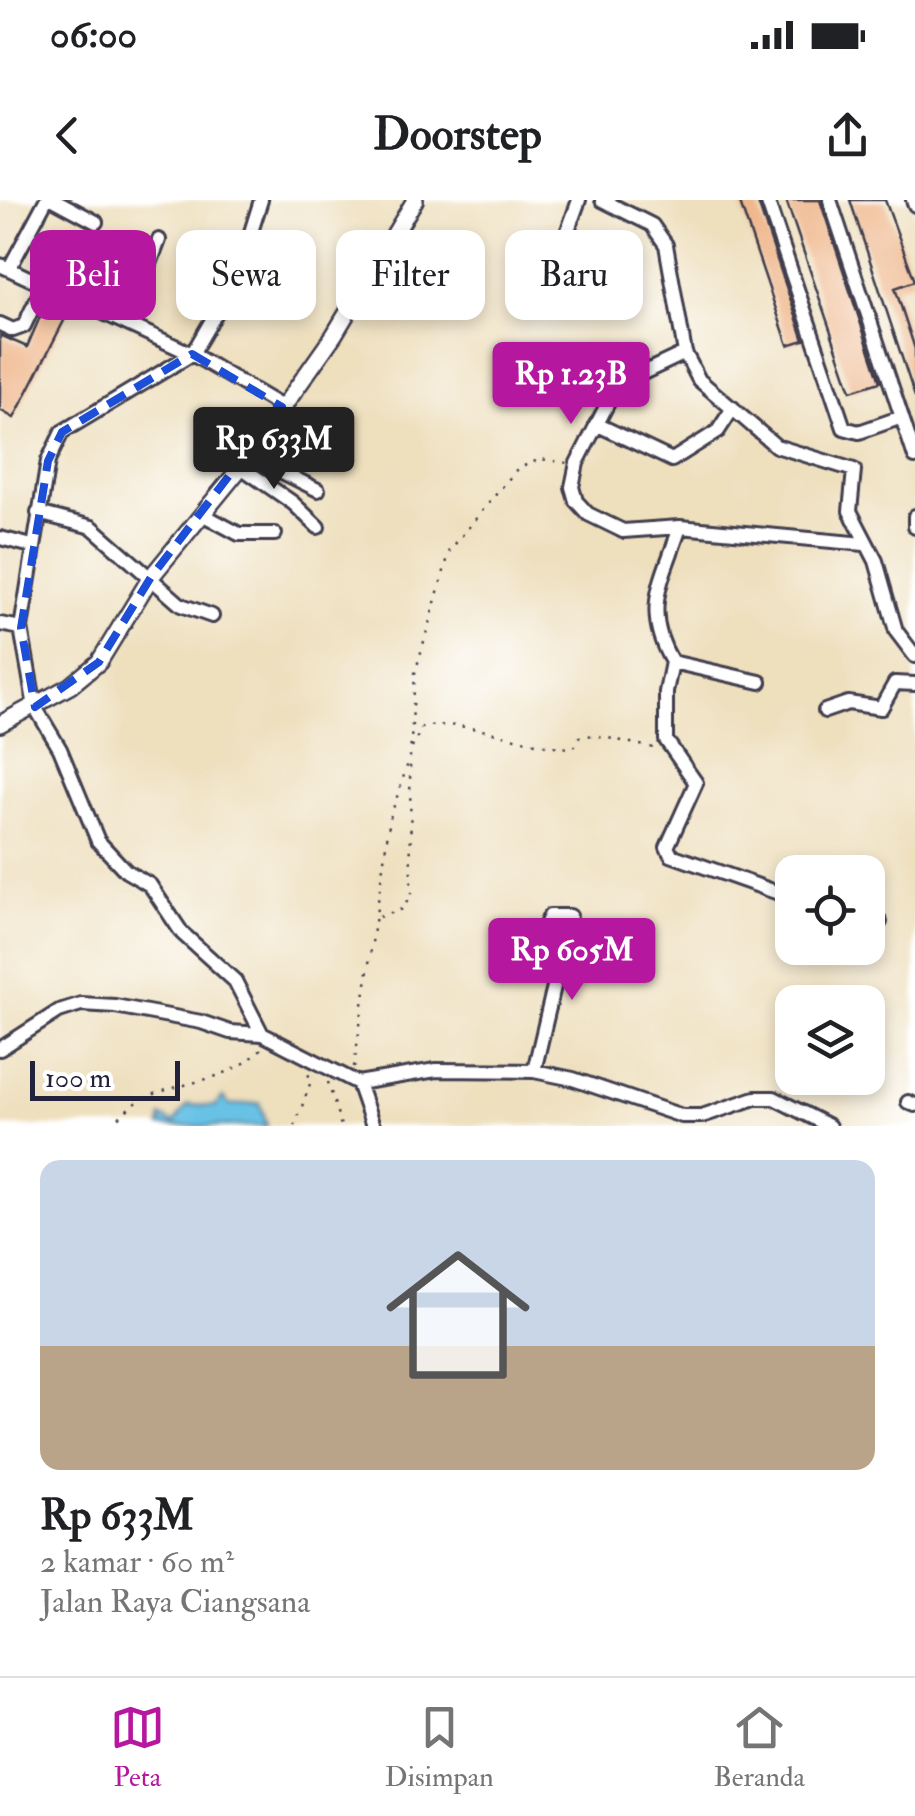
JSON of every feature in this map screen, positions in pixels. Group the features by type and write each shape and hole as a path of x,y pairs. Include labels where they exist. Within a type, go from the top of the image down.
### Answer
{"main road":[{"path":"0,724 35,706 99,662 151,577 245,462 334,335 415,200"}],"street":[{"path":"30,278 5,267 46,200"},
{"path":"55,200 96,222"},
{"path":"260,200 236,277 192,354 62,432 48,462 21,628 35,706 60,749 98,841 126,871 150,884 182,934 235,981 262,1034"},
{"path":"568,230 579,200"},
{"path":"602,200 644,218 666,244 685,353 699,380 756,433 776,446 854,470 850,511 876,562 896,631 915,656"},
{"path":"768,200 841,424 854,432 902,417"},
{"path":"830,200 915,457"},
{"path":"128,322 159,240"},
{"path":"0,324 12,330 24,326 30,313"},
{"path":"124,320 192,354 282,407"},
{"path":"685,353 628,380 614,394 577,464 572,486 576,501 588,514 623,531 680,527 864,544"},
{"path":"596,424 672,460 718,431 733,408"},
{"path":"245,462 318,490"},
{"path":"245,462 318,528"},
{"path":"38,513 86,524 181,605 212,616"},
{"path":"202,514 239,534 275,534"},
{"path":"915,516 915,527"},
{"path":"680,527 654,598 656,624 672,662 664,717 671,751 696,783 667,848 671,855 775,892"},
{"path":"0,538 32,546"},
{"path":"0,624 21,628"},
{"path":"672,662 760,682"},
{"path":"825,711 848,703 882,708 895,683 915,684"},
{"path":"534,1071 560,960 544,944 542,935 550,916 570,916"},
{"path":"0,1049 60,1011 81,1004 262,1034 302,1058 358,1083 436,1070 534,1071 573,1078 682,1116 702,1116 755,1098 774,1098 829,1126"},
{"path":"358,1083 373,1126"}],"path":[{"path":"378,917 402,909 411,896 410,758 415,672 450,550 517,469 540,459 577,464"},
{"path":"358,1083 354,1066 359,1014 378,917 390,818 413,740 422,727 486,731 535,745 574,748 579,738 594,735 671,751"},
{"path":"113,1126 136,1100 230,1072 264,1045 278,1042"},
{"path":"295,1126 311,1081 302,1058"},
{"path":"340,1126 342,1118 327,1079 332,1074 343,1076"}],"highlighted area":[{"path":"192,354 282,407 151,577 99,662 35,707 21,628 48,461 62,432"}],"water":[{"path":"223,1097 230,1105 260,1103 267,1126 160,1126 162,1117 174,1123 188,1105 215,1106"}],"building":[{"path":"739,200 757,200 804,340 788,345"},
{"path":"786,200 820,200 880,382 851,391"},
{"path":"850,200 885,200 915,281 895,288 915,349 915,397"},
{"path":"39,320 64,320 14,418 0,410 0,335 27,347"}]}
